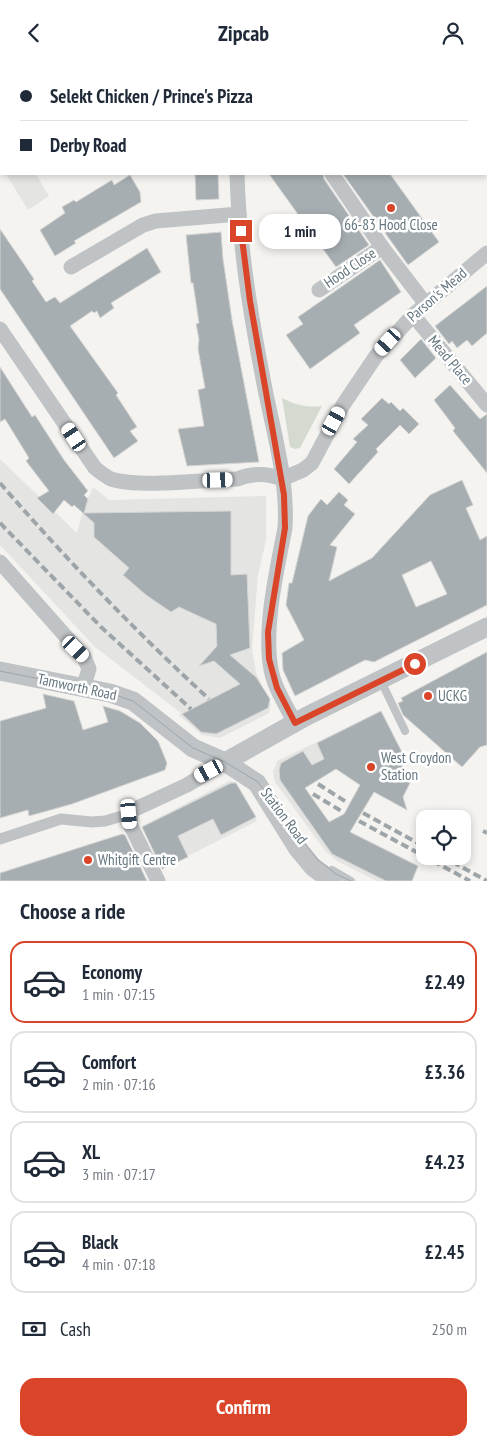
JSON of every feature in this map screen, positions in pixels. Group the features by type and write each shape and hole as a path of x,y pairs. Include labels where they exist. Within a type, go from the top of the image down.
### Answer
{"street":[{"path":"237,175 239,214 247,283 282,479 285,528 268,632 269,659 277,688 295,723"},
{"name":"Hood Close","path":"333,175 382,247 425,303"},
{"path":"72,267 143,225 156,221 239,214"},
{"name":"Hood Close","path":"319,290 382,247"},
{"name":"Parson's Mead","path":"282,479 303,470 312,463 343,405 376,356 413,315 487,253"},
{"name":"Mead Place","path":"413,315 487,405"},
{"path":"0,329 95,468 104,476 122,482 142,483 237,479 266,474 282,479"},
{"path":"0,562 84,657 89,669 83,688"},
{"path":"0,839 60,819 92,822 105,821 129,814 133,809 187,785 295,723 487,627"},
{"name":"Tamworth Road","path":"0,671 110,693 133,701 193,748 225,762"},
{"name":"Station Road","path":"225,762 257,783 293,843 313,867 332,881"},
{"path":"129,814 130,825 158,881"}],"lane":[{"path":"381,681 405,731"},
{"name":"Station Road","path":"225,762 258,782 320,861 351,881"}],"shaded area":[{"path":"7,175 37,175 49,196 28,210"},
{"path":"282,398 311,407 322,406 300,448 290,447"},
{"path":"0,459 77,533 83,510 93,487 109,500 266,496 266,540 258,575 252,649 256,673 271,705 269,713 220,738 202,735 179,715 181,713 95,647 0,545"},
{"path":"342,730 356,757 305,788 329,822 332,820 337,826 412,881 377,881 339,862 326,852 275,782 273,772 277,761"},
{"path":"229,781 236,782 257,821 162,869 142,826"}],"building":[{"path":"130,175 140,192 141,202 74,241 76,243 55,256 40,230 65,213 62,207 74,200 76,202 112,180 114,185"},
{"path":"195,175 218,175 219,199 196,200"},
{"path":"270,175 323,175 324,179 369,245 336,267"},
{"name":"66-83 Hood Close","path":"344,175 391,175 439,242 408,265"},
{"path":"0,229 34,279 32,281 46,302 55,297 60,303 147,248 161,272 111,303 114,308 100,318 97,311 94,313 92,311 70,326 118,393 116,395 137,427 130,431 138,441 114,458 0,289"},
{"path":"221,232 232,320 259,462 187,466 178,429 204,426 198,390 205,388 198,349 199,339 196,324 199,323 193,283 191,283 186,235"},
{"path":"380,260 401,292 354,325 360,333 310,369 286,335 303,324 298,317"},
{"path":"487,286 487,333 472,346 467,340 457,348 452,341 449,344 435,326"},
{"path":"421,339 436,358 415,378 400,360"},
{"path":"0,367 32,417 35,415 64,460 88,491 84,495 88,499 84,513 231,511 231,575 247,574 250,648 230,655 256,677 270,699 268,708 216,734 201,732 182,714 240,684 214,661 199,666 217,646 216,624 179,607 171,612 146,595 123,575 129,568 94,537 94,523 74,505 72,507 64,500 53,514 37,498 49,491 26,461 29,458 5,419 0,422"},
{"path":"450,385 480,419 487,414 487,473 453,431 455,428 434,400"},
{"path":"382,398 389,404 391,402 400,411 403,408 419,424 409,434 400,425 376,449 378,452 349,484 334,469 357,442 353,439 368,425 361,419"},
{"path":"462,480 473,505 466,508 480,540 487,536 487,605 374,662 365,660 295,696 283,670 282,653 304,640 286,605 289,583 292,583 308,516 321,499 327,505 339,492 348,500 344,505 355,514 330,545 337,547 329,581 372,558 430,495","holes":["431,561 447,594 416,607 402,575"]},
{"path":"487,652 487,745 480,747 462,767 403,715 398,703 403,701 401,698"},
{"path":"43,694 74,701 83,730 108,722 103,706 120,711 140,723 158,741 167,763 165,770 72,804 29,816 28,810 0,818 0,721 46,708"},
{"path":"381,711 407,762 401,764 410,783 403,797 407,810 374,792 350,832 418,866 412,881 386,881 332,854 280,780 279,770 281,763 303,751 312,765 324,759 317,743","holes":["336,769 360,785 344,814 329,822 305,788"]},
{"path":"231,783 236,783 256,817 221,835 213,819 178,836 188,857 162,869 142,827"},
{"name":"Whitgift Centre","path":"122,834 125,835 147,881 0,881 0,873"}],"tram line":[{"path":"0,671 110,693 133,701 193,748 225,762 258,782 317,859 336,874 351,881"}],"railway":[{"path":"0,483 101,594 209,699"},
{"path":"0,523 101,627 191,709"},
{"path":"318,784 348,803"},
{"path":"313,794 343,812"},
{"path":"363,813 416,842"},
{"path":"359,821 470,881"},
{"path":"483,831 487,833"},
{"path":"458,865 487,881"}],"place":[{"name":"66-83 Hood Close","path":"391,208"},
{"name":"UCKG","path":"428,696"},
{"name":"West Croydon Station","path":"371,767"},
{"name":"Whitgift Centre","path":"88,860"}],"route":[{"path":"241,231 247,283 277,448 286,521 268,632 272,676 295,723 415,664"}]}
